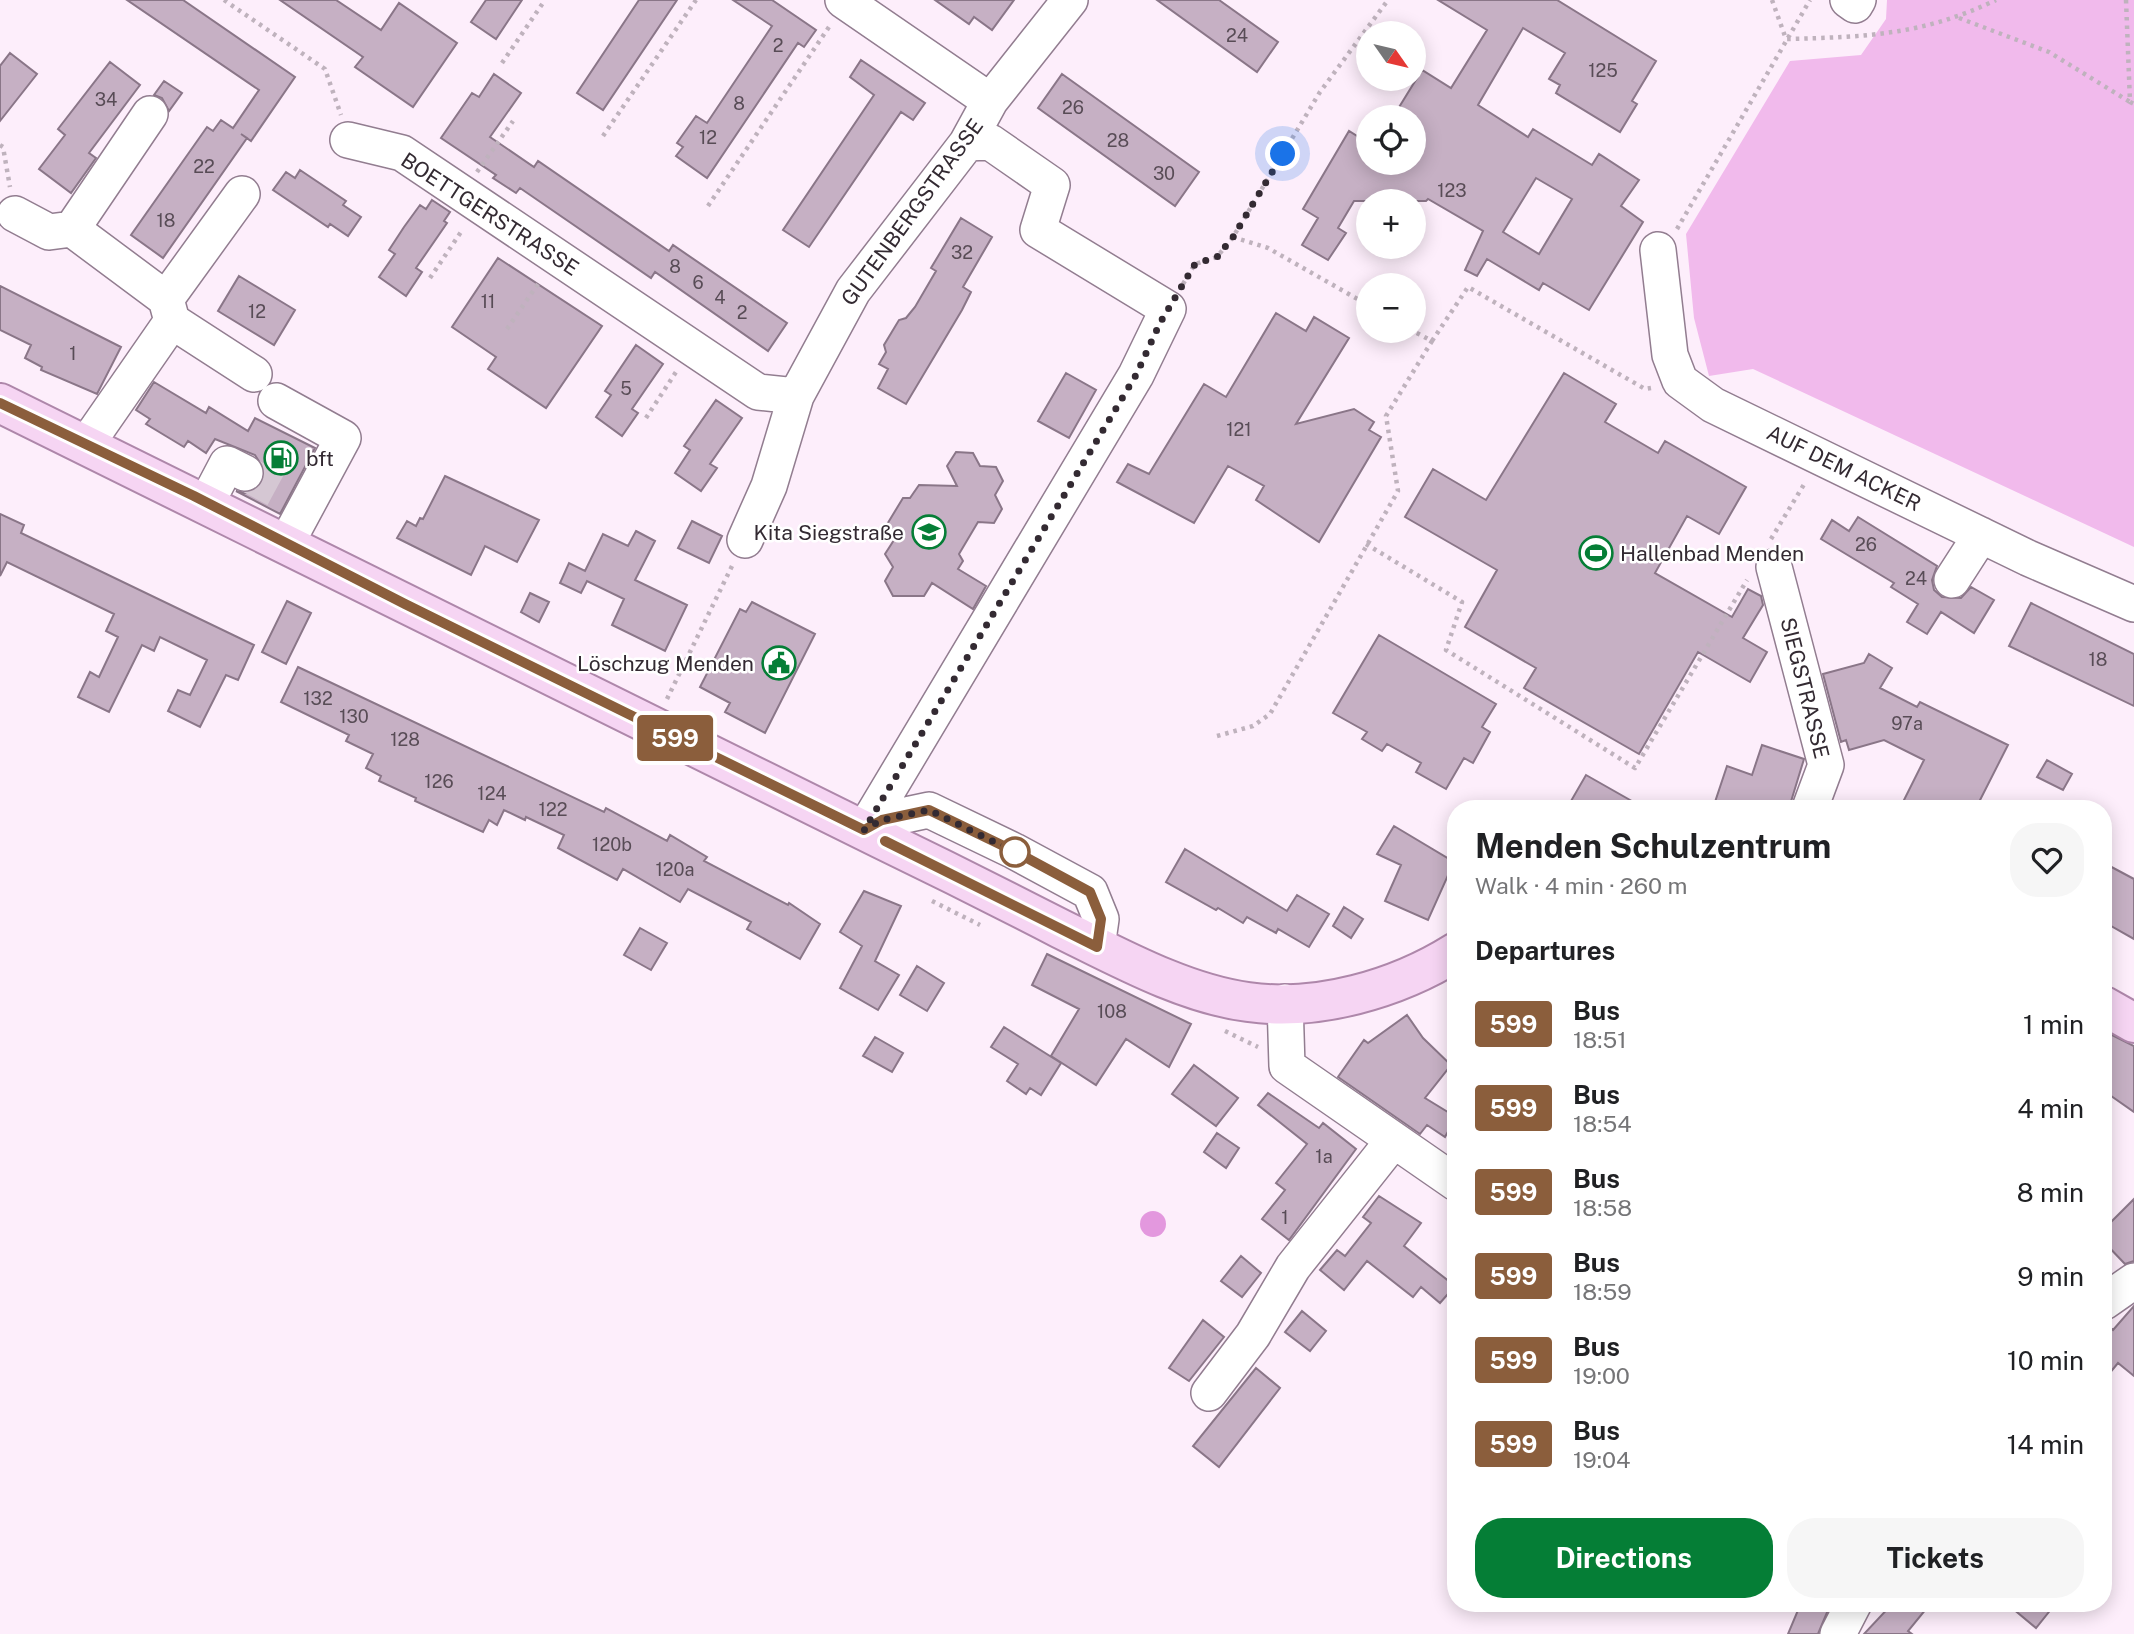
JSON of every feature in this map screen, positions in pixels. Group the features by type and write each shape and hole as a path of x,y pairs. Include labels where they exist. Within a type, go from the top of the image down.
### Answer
{"main road":[{"path":"0,403 207,502 653,728 1097,947 1180,983 1249,1003 1285,1003 1347,997 1400,979 1447,956"},
{"path":"2112,1011 2134,1023"}],"street":[{"name":"GUTENBERGSTRASSE","path":"745,540 769,486 796,396 853,291 967,143 990,100 1070,0"},
{"path":"1848,0 1855,5 1858,0"},
{"path":"845,1 990,100"},
{"path":"72,229 150,114"},
{"name":"BOETTGERSTRASSE","path":"348,140 402,153 758,392 796,396"},
{"path":"864,830 1136,375 1168,309 1038,230 1052,185 990,142 967,143"},
{"path":"86,445 242,194"},
{"path":"15,214 49,232 72,229 169,310 254,374"},
{"path":"1668,244 1670,355 1680,381"},
{"name":"AUF DEM ACKER","path":"1680,381 1713,405 1981,535 2134,604"},
{"path":"276,401 343,438 301,504 286,544"},
{"path":"207,502 227,464 245,473"},
{"path":"1952,580 1981,535"},
{"name":"SIEGSTRASSE","path":"1765,561 1826,765 1813,800"},
{"path":"1285,1003 1287,1066 1447,1177"},
{"path":"1209,1393 1253,1335 1293,1267 1393,1141"},
{"path":"2112,1296 2134,1281"}],"path":[{"path":"224,0 325,69 337,95 348,140"},
{"path":"502,63 545,0"},
{"path":"603,136 696,0"},
{"path":"1168,309 1195,264 1217,257 1233,237 1320,92 1388,0"},
{"path":"1772,0 1786,39"},
{"path":"1668,244 1810,0"},
{"path":"1786,39 1875,37 1958,18 1996,0"},
{"path":"2126,0 2132,103"},
{"path":"708,205 845,1"},
{"path":"1958,18 2049,52 2132,103"},
{"path":"430,278 513,121"},
{"path":"0,145 3,147 15,214"},
{"path":"1233,237 1268,248 1356,298"},
{"path":"508,330 557,257"},
{"path":"1217,736 1254,726 1270,714 1398,491 1385,415 1468,287 1645,389 1680,381"},
{"path":"1426,338 1432,341"},
{"path":"646,418 692,348"},
{"path":"1366,544 1462,602 1446,650 1635,768 1765,561 1821,456"},
{"path":"653,728 745,540"}],"shaded area":[{"path":"1887,0 2134,0 2134,547 1753,369 1709,376 1694,318 1686,234 1790,61 1861,55 1886,19"},
{"path":"1153,1211 1162,1215 1166,1224 1162,1233 1153,1237 1144,1233 1140,1224 1144,1215"}],"building":[{"path":"127,0 183,0 295,77 251,141 247,138 163,258 131,235 207,127 213,131 221,120 233,128 259,90"},
{"path":"280,0 336,0 381,30 399,3 457,43 413,107 355,67 363,57"},
{"path":"486,0 522,0 496,39 471,22"},
{"path":"639,0 677,0 603,110 577,93"},
{"path":"733,0 772,0 816,30 804,47 798,43 707,178 676,156 683,147 677,143 696,116 707,123 772,26"},
{"path":"935,0 1014,0 992,30 974,17 969,24"},
{"path":"1157,0 1219,0 1278,42 1257,72"},
{"path":"1438,0 1557,0 1656,61 1632,101 1637,104 1620,132 1556,93 1560,85 1549,79 1565,53 1523,28 1478,105 1528,137 1533,129 1592,165 1599,154 1639,180 1621,206 1643,222 1589,310 1543,283 1539,290 1487,259 1477,276 1465,270 1483,231 1428,199 1426,201 1426,189 1356,189 1356,201 1338,228 1346,233 1328,260 1302,245 1318,218 1303,209 1349,131 1356,135 1356,175 1426,175 1426,105 1400,105 1409,91 1426,91 1426,72 1451,88 1487,30","holes":["1536,178 1572,199 1539,254 1503,232"]},
{"path":"10,53 37,74 0,121 0,66"},
{"path":"861,60 925,103 913,120 901,112 809,247 783,230 874,95 850,77"},
{"path":"110,62 140,85 89,153 96,158 71,193 39,169 65,135 58,129"},
{"path":"494,74 521,93 490,137 534,167 538,161 669,251 673,245 787,323 768,351 655,272 651,278 520,188 516,193 493,178 496,175 441,138 472,93 479,97"},
{"path":"1062,74 1199,172 1175,206 1038,108"},
{"path":"164,81 182,93 169,111 162,98 154,95"},
{"path":"300,170 346,201 343,205 361,217 348,236 330,224 328,227 273,190 286,172 295,178"},
{"path":"432,200 450,212 444,221 447,223 416,268 422,272 406,296 379,277 395,254 389,250 404,227 420,205 426,209"},
{"path":"961,218 992,237 963,287 971,292 962,310 906,404 878,388 888,369 879,364 886,352 884,345 899,320 906,318 915,307 936,271 931,268"},
{"path":"498,258 602,326 546,408 488,369 496,357 452,327"},
{"path":"239,276 295,310 274,345 218,311"},
{"path":"0,286 121,347 97,394 41,370 42,367 25,358 31,345 0,330"},
{"path":"1276,313 1306,331 1314,317 1349,338 1296,424 1354,409 1374,422 1369,430 1381,437 1319,542 1256,500 1264,486 1228,466 1194,523 1117,482 1128,464 1149,474 1204,384 1226,397"},
{"path":"636,345 663,364 632,409 638,413 622,436 596,417 611,395 605,391"},
{"path":"1066,373 1096,390 1069,438 1038,421"},
{"name":"Hallenbad Menden","path":"1564,373 1616,404 1605,422 1658,453 1665,441 1746,487 1719,534 1687,516 1655,573 1732,617 1748,589 1761,596 1763,605 1743,638 1767,652 1750,682 1698,652 1639,754 1524,688 1536,668 1465,627 1497,570 1405,517 1433,469 1486,500"},
{"path":"154,382 206,413 209,407 248,431 255,418 315,448 280,514 236,491 247,493 263,483 265,471 255,455 215,439 206,453 188,441 184,447 146,424 150,419 136,410"},
{"path":"716,400 742,418 710,464 717,468 701,491 675,473 690,450 684,446"},
{"name":"Kita Siegstraße","path":"956,452 973,453 980,466 996,467 1003,481 995,495 1002,509 994,523 978,522 959,554 963,561 958,569 986,586 973,609 932,583 924,596 893,596 885,581 893,567 885,554 894,540 886,526 903,498 910,498 919,485 957,486 947,466"},
{"path":"445,476 539,520 517,562 485,546 471,575 397,538 407,521 416,526 420,518 423,519"},
{"path":"0,514 24,525 21,533 254,645 238,680 226,675 200,727 168,711 178,690 190,695 207,660 160,637 154,651 142,645 109,712 78,697 90,672 99,677 118,637 106,631 114,614 7,562 0,576"},
{"path":"1858,517 1937,566 1932,580 1934,590 1942,597 1961,598 1971,587 1994,600 1974,633 1941,612 1927,634 1907,622 1918,604 1891,587 1894,583 1821,539 1832,520 1849,531"},
{"path":"692,521 722,536 709,563 678,548"},
{"path":"636,531 655,541 635,580 687,605 665,651 612,625 624,599 587,581 581,593 560,583 569,563 585,571 603,534 628,546"},
{"path":"530,593 549,602 539,622 521,612"},
{"path":"287,601 311,613 286,664 262,652"},
{"path":"752,602 815,634 765,733 725,712 730,703 700,687 740,609 746,612"},
{"path":"2031,603 2134,654 2134,706 2009,646"},
{"path":"1379,635 1496,704 1482,727 1490,732 1473,763 1464,758 1446,789 1416,772 1421,763 1387,744 1382,751 1362,739 1367,732 1333,713"},
{"path":"1869,654 1892,668 1880,688 1917,707 1920,702 2008,745 1980,800 1904,800 1924,760 1884,740 1849,750 1846,740 1841,742 1823,674 1864,663"},
{"path":"298,667 604,812 606,808 667,841 670,835 707,857 704,861 788,905 789,903 820,924 800,959 747,929 751,922 688,889 680,902 623,869 617,880 558,848 564,835 526,817 525,820 504,810 497,825 489,820 483,832 415,801 416,798 379,781 381,776 366,768 373,754 346,741 349,735 281,702"},
{"path":"1762,745 1804,759 1791,800 1716,800 1727,766 1752,775"},
{"path":"2047,760 2072,774 2063,790 2037,777"},
{"path":"1586,775 1630,800 1572,800"},
{"path":"1394,826 1447,858 1447,878 1428,920 1385,901 1401,865 1377,854"},
{"path":"1185,849 1287,911 1297,895 1329,914 1309,947 1278,929 1276,933 1247,917 1243,923 1166,882"},
{"path":"2112,867 2134,879 2134,939 2112,927"},
{"path":"864,891 901,906 875,961 899,975 878,1010 840,988 862,946 840,932"},
{"path":"1344,907 1363,919 1351,938 1333,926"},
{"path":"640,928 667,943 651,970 624,955"},
{"path":"1047,954 1191,1024 1169,1067 1126,1039 1096,1085 1051,1056 1079,1009 1032,985"},
{"path":"917,966 944,983 927,1011 900,995"},
{"path":"1407,1015 1423,1038 1447,1061 1447,1070 1425,1098 1447,1111 1445,1137 1427,1125 1420,1134 1338,1077 1364,1040 1368,1043"},
{"path":"1004,1027 1061,1063 1041,1095 1030,1088 1026,1094 1007,1081 1018,1064 991,1047"},
{"path":"2112,1035 2134,1046 2134,1112 2112,1097"},
{"path":"875,1037 903,1053 892,1072 863,1056"},
{"path":"1194,1065 1238,1098 1216,1126 1172,1094"},
{"path":"1268,1093 1319,1128 1323,1123 1356,1149 1289,1240 1262,1219 1285,1190 1276,1183 1307,1144 1258,1105"},
{"path":"1217,1133 1239,1148 1226,1168 1204,1152"},
{"path":"1379,1196 1421,1223 1404,1246 1447,1280 1447,1295 1440,1303 1421,1287 1413,1297 1367,1261 1344,1290 1320,1270 1337,1250 1345,1256 1371,1223 1363,1217"},
{"path":"2134,1199 2134,1261 2125,1264 2112,1250 2112,1221"},
{"path":"1241,1256 1261,1273 1242,1297 1221,1281"},
{"path":"2134,1306 2134,1376 2118,1363 2112,1370 2113,1330"},
{"path":"1302,1311 1326,1331 1310,1351 1285,1332"},
{"path":"1203,1320 1224,1337 1189,1381 1169,1368"},
{"path":"1256,1368 1280,1388 1219,1467 1193,1446"},
{"path":"1797,1612 1827,1612 1818,1634 1788,1634"},
{"path":"1885,1612 1924,1612 1908,1631 1912,1634 1864,1634"},
{"path":"2017,1612 2049,1612 2036,1628"}],"tunnel":[{"path":"245,473 297,501"}],"bus line":[{"name":"599","path":"0,403 194,496 306,555 653,728 864,830 882,820 929,810 1014,851 1090,892 1101,919 1097,947 885,841"}],"place":[{"name":"bft","path":"281,458"},
{"name":"Kita Siegstraße","path":"929,532"},
{"name":"Hallenbad Menden","path":"1596,553"},
{"name":"Löschzug Menden","path":"779,663"}],"route":[{"path":"1015,852 929,810 882,820 864,830 1136,375 1160,323 1195,264 1217,257 1233,237 1283,154"}]}
